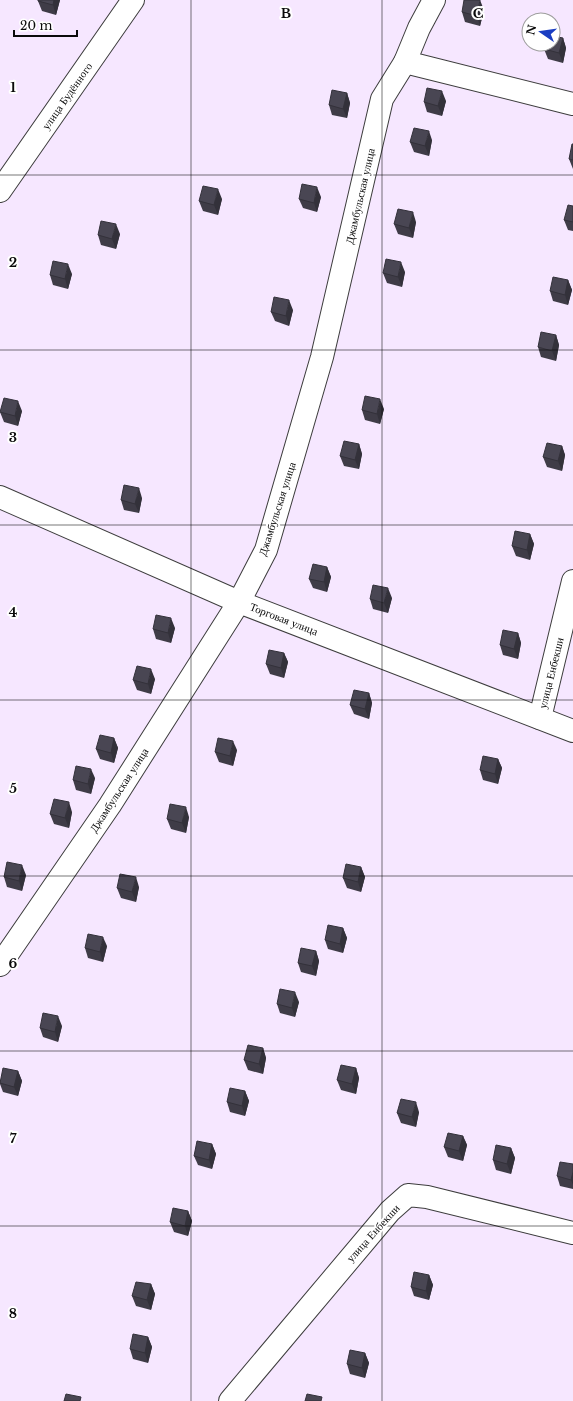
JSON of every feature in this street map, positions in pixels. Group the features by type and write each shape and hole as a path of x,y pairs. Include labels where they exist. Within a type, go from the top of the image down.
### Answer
{"street":[{"name":"улица Будённого","path":"0,191 133,0"},
{"name":"Джамбульская улица","path":"0,965 110,805 239,602 266,550 322,357 382,99 405,62 419,28 434,0"},
{"path":"405,62 573,104"},
{"name":"Торговая улица","path":"0,497 239,602 573,731"},
{"name":"улица Енбекши","path":"540,718 573,581"},
{"name":"улица Енбекши","path":"230,1401 390,1210 408,1195 427,1197 573,1233"}],"building":[{"path":"38,0 54,0 53,5"},
{"path":"464,0 480,0 477,16 462,12"},
{"path":"427,88 442,91 438,106 424,102"},
{"path":"332,90 347,93 343,109 329,105"},
{"path":"414,128 429,131 425,146 410,142"},
{"path":"573,144 573,160 569,159"},
{"path":"302,184 317,187 314,203 299,199"},
{"path":"203,186 218,189 214,205 199,201"},
{"path":"568,205 573,206 573,222 564,220"},
{"path":"398,209 413,212 409,228 394,224"},
{"path":"101,221 116,224 112,239 98,235"},
{"path":"386,259 401,262 398,277 383,273"},
{"path":"53,261 68,264 65,279 50,275"},
{"path":"553,277 568,280 565,295 550,291"},
{"path":"274,297 289,300 286,316 271,312"},
{"path":"541,332 556,335 552,351 538,347"},
{"path":"365,396 380,399 377,414 362,410"},
{"path":"4,398 18,401 15,416 0,412"},
{"path":"344,441 359,444 355,460 340,456"},
{"path":"547,443 562,446 558,461 543,457"},
{"path":"124,485 139,488 135,504 121,500"},
{"path":"515,531 530,534 527,550 512,546"},
{"path":"313,564 327,567 324,582 309,579"},
{"path":"373,585 388,588 384,603 370,599"},
{"path":"156,615 171,618 168,633 153,629"},
{"path":"503,630 518,633 514,649 500,645"},
{"path":"269,650 284,653 281,668 266,664"},
{"path":"137,666 151,669 148,684 133,680"},
{"path":"354,690 369,693 365,709 350,705"},
{"path":"100,735 114,738 111,753 96,749"},
{"path":"218,738 233,741 230,756 215,752"},
{"path":"483,756 498,759 495,774 480,770"},
{"path":"76,766 91,769 88,784 73,780"},
{"path":"54,799 69,802 65,818 50,814"},
{"path":"170,804 186,807 182,823 167,819"},
{"path":"7,862 22,865 19,881 4,877"},
{"path":"346,864 361,867 358,882 343,878"},
{"path":"120,874 136,877 132,892 117,888"},
{"path":"328,925 343,928 340,944 325,940"},
{"path":"88,934 103,937 100,952 85,948"},
{"path":"301,948 316,951 312,966 298,963"},
{"path":"280,989 295,992 292,1008 277,1004"},
{"path":"43,1013 58,1016 55,1032 40,1028"},
{"path":"248,1045 263,1048 259,1064 244,1060"},
{"path":"341,1065 356,1068 352,1084 337,1080"},
{"path":"3,1068 18,1071 14,1087 0,1083"},
{"path":"230,1088 245,1091 242,1106 227,1102"},
{"path":"401,1099 416,1102 412,1117 397,1113"},
{"path":"448,1133 463,1136 459,1151 444,1147"},
{"path":"197,1141 212,1144 209,1160 194,1156"},
{"path":"496,1145 511,1148 507,1164 493,1160"},
{"path":"560,1162 573,1164 571,1180 557,1176"},
{"path":"173,1208 188,1211 185,1226 170,1222"},
{"path":"414,1272 429,1275 426,1291 411,1287"},
{"path":"136,1282 151,1284 147,1300 132,1296"},
{"path":"133,1334 148,1337 145,1353 130,1349"},
{"path":"350,1350 365,1353 362,1368 347,1364"},
{"path":"66,1394 81,1397 80,1401 64,1401"},
{"path":"307,1394 322,1397 321,1401 305,1401"}]}
